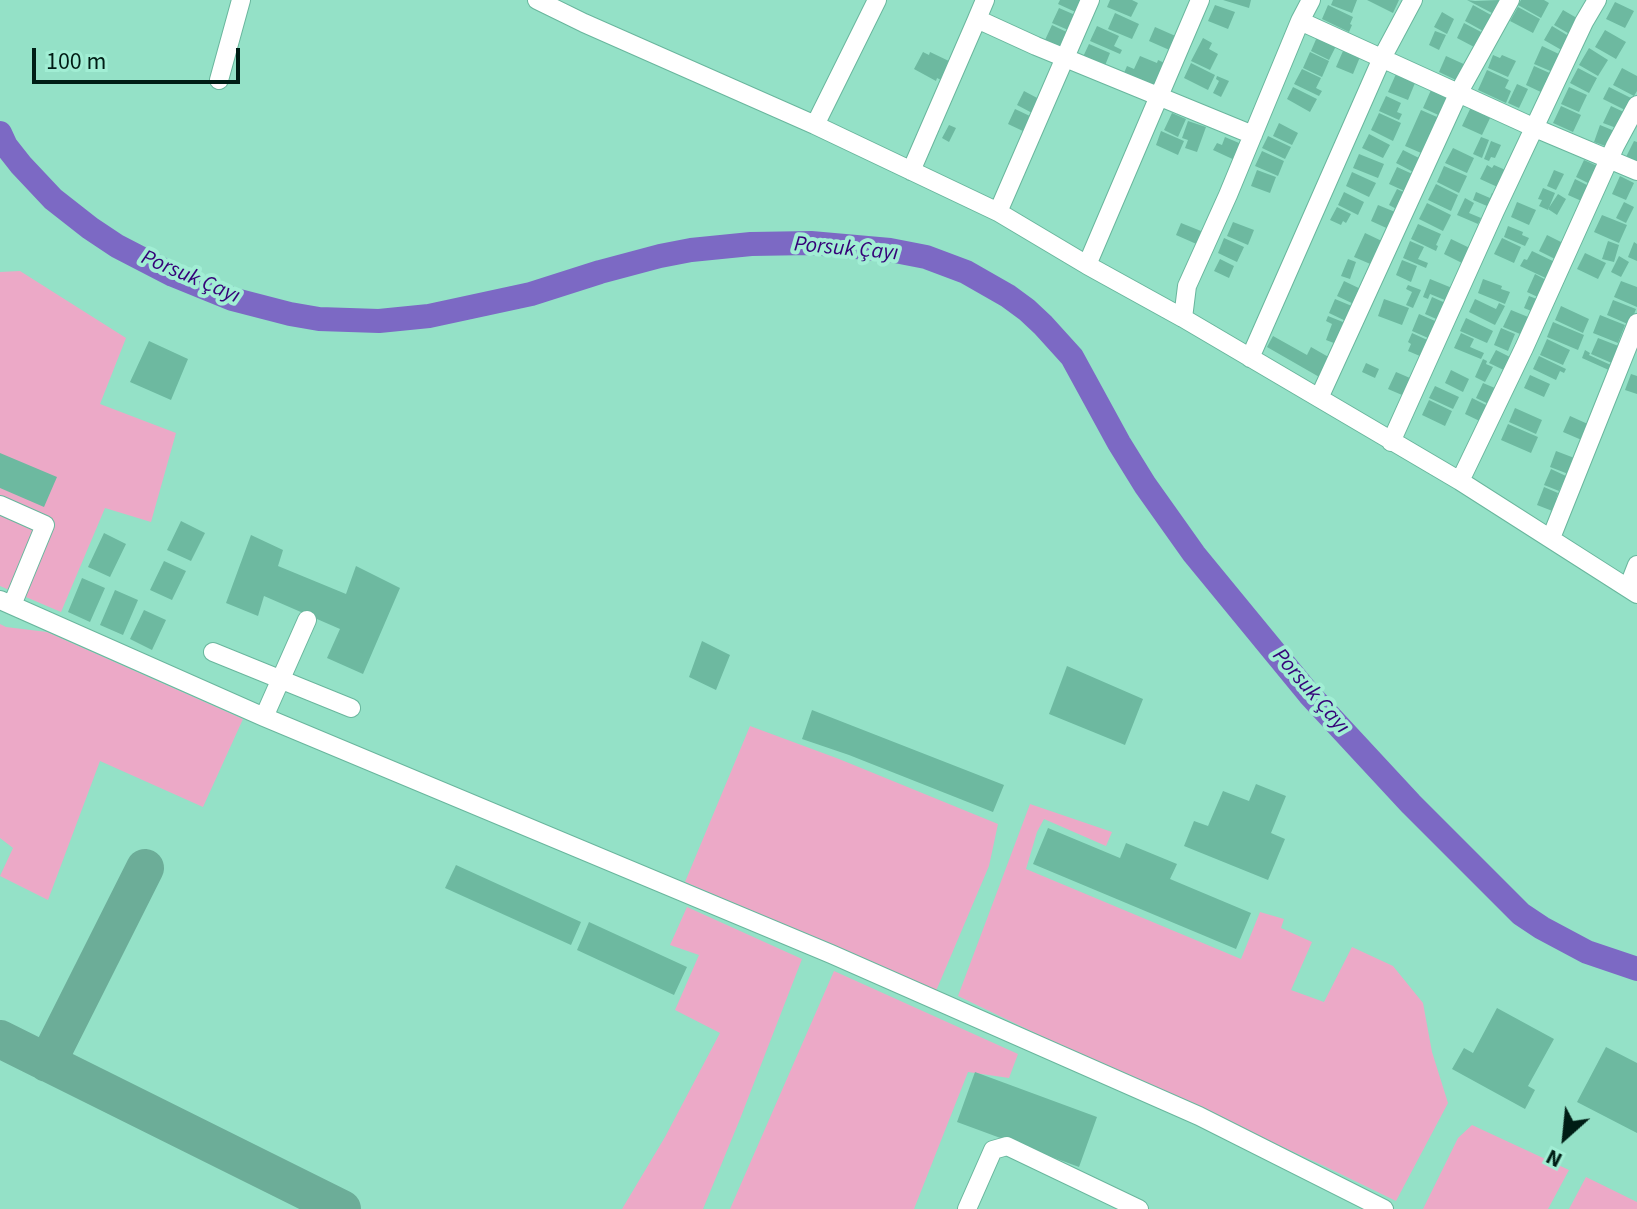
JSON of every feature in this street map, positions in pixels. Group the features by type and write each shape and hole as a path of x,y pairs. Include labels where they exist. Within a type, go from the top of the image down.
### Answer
{"street":[{"path":"219,80 241,0"},
{"path":"537,0 815,125 998,212 1460,481 1632,591 1637,565"},
{"path":"815,125 877,0"},
{"path":"911,171 985,0"},
{"path":"998,212 1090,0"},
{"path":"1087,265 1200,0"},
{"path":"1183,318 1187,286 1311,0"},
{"path":"1250,358 1382,58 1413,0"},
{"path":"1319,398 1459,92 1510,0"},
{"path":"1391,442 1495,211 1597,0"},
{"path":"977,19 1253,135"},
{"path":"1300,21 1637,171"},
{"path":"1460,481 1637,105"},
{"path":"1551,538 1637,323"},
{"path":"0,505 45,525 6,603 264,717 846,960 1199,1116 1384,1209"},
{"path":"264,717 307,620"},
{"path":"213,652 351,708"},
{"path":"967,1209 993,1150 1007,1146 1139,1209"}],"shaded area":[{"path":"20,271 126,338 100,404 176,433 151,522 105,508 61,612 0,586 0,272"},
{"path":"0,624 47,632 243,719 203,807 100,761 48,900 0,876 13,848 0,838"},
{"path":"750,726 998,824 989,866 936,991 685,882"},
{"path":"1030,804 1112,832 1106,846 1044,819 1026,869 1241,959 1260,912 1284,919 1281,928 1312,942 1291,990 1324,1002 1352,947 1393,966 1423,1003 1432,1052 1448,1103 1396,1201 958,996"},
{"path":"687,907 802,959 703,1209 622,1209 665,1137 720,1033 675,1010 699,955 670,945"},
{"path":"834,971 1018,1054 1009,1078 968,1072 914,1209 730,1209"},
{"path":"1472,1125 1569,1170 1548,1209 1423,1209 1458,1138"},
{"path":"1586,1177 1637,1202 1637,1209 1569,1209"}],"building":[{"path":"1060,0 1089,0 1082,15 1058,4"},
{"path":"1110,0 1138,3 1131,17 1107,7"},
{"path":"1223,0 1251,0 1249,8"},
{"path":"1333,0 1357,0 1352,13 1331,5"},
{"path":"1367,0 1399,0 1393,13"},
{"path":"1467,0 1475,1 1499,0 1492,13"},
{"path":"1521,0 1544,0 1549,3 1541,18 1518,5"},
{"path":"1615,2 1634,11 1625,28 1606,19"},
{"path":"1215,5 1235,12 1228,29 1208,21"},
{"path":"1328,5 1353,17 1349,32 1322,19"},
{"path":"1473,5 1491,15 1483,31 1465,21"},
{"path":"1518,7 1540,19 1533,33 1510,21"},
{"path":"1059,8 1082,18 1075,33 1052,23"},
{"path":"1563,10 1582,21 1573,36 1554,25"},
{"path":"1442,12 1454,19 1447,34 1434,27"},
{"path":"1115,13 1139,24 1132,39 1108,29"},
{"path":"1464,23 1483,33 1476,48 1457,38"},
{"path":"1052,25 1073,35 1066,50 1045,40"},
{"path":"1097,26 1119,36 1114,46 1122,50 1120,54 1090,41"},
{"path":"1552,26 1572,38 1565,52 1544,40"},
{"path":"1155,27 1180,38 1174,52 1149,41"},
{"path":"1605,30 1626,42 1616,59 1595,47"},
{"path":"1435,31 1446,35 1439,50 1429,45"},
{"path":"1317,37 1336,46 1329,60 1311,51"},
{"path":"1203,38 1212,43 1209,49 1218,54 1210,70 1191,61"},
{"path":"1089,44 1110,53 1104,68 1082,59"},
{"path":"1542,46 1563,56 1555,73 1534,64"},
{"path":"1589,48 1608,60 1598,76 1579,65"},
{"path":"1343,51 1360,57 1353,74 1336,67"},
{"path":"923,52 951,62 941,80 937,78 936,81 914,69"},
{"path":"1310,52 1329,61 1322,77 1303,68"},
{"path":"1493,55 1516,61 1508,77 1488,68"},
{"path":"1140,56 1169,65 1159,89 1124,73 1127,66 1134,69"},
{"path":"1446,56 1468,66 1460,82 1439,72"},
{"path":"1191,63 1215,75 1208,90 1184,78"},
{"path":"1534,66 1554,75 1545,94 1526,85"},
{"path":"1578,68 1597,78 1589,93 1570,83"},
{"path":"1622,68 1637,76 1634,96 1613,85"},
{"path":"1302,69 1321,78 1316,88 1322,91 1319,96 1294,84"},
{"path":"1487,70 1509,80 1505,88 1511,91 1506,103 1478,90"},
{"path":"1396,74 1415,83 1408,100 1388,92"},
{"path":"1217,76 1229,81 1221,97 1213,93 1219,81"},
{"path":"1517,84 1528,89 1519,108 1508,103"},
{"path":"1293,87 1317,99 1310,112 1287,99"},
{"path":"1569,87 1587,95 1579,112 1561,104"},
{"path":"1609,87 1633,99 1627,111 1603,99"},
{"path":"1431,90 1453,100 1445,118 1423,108"},
{"path":"1024,91 1041,100 1034,114 1017,105"},
{"path":"1386,96 1401,103 1397,112 1402,114 1399,120 1379,111"},
{"path":"1561,106 1581,115 1573,132 1553,123"},
{"path":"1611,106 1626,113 1619,129 1603,123"},
{"path":"1471,107 1491,116 1482,135 1462,126"},
{"path":"1015,109 1032,117 1025,132 1008,124"},
{"path":"1421,110 1444,120 1428,156 1405,146"},
{"path":"1172,113 1186,119 1178,137 1164,130"},
{"path":"1379,113 1401,123 1393,141 1371,130"},
{"path":"1188,121 1206,127 1197,152 1185,148 1188,140 1182,138"},
{"path":"1279,123 1298,133 1292,145 1273,136"},
{"path":"949,125 956,128 949,142 942,138"},
{"path":"1600,125 1617,132 1611,148 1594,142"},
{"path":"1161,131 1184,141 1178,155 1156,145"},
{"path":"1369,134 1390,145 1383,158 1362,148"},
{"path":"1268,136 1291,147 1285,159 1262,148"},
{"path":"1225,137 1246,146 1239,162 1213,150 1217,143 1222,145"},
{"path":"1481,137 1489,140 1482,158 1473,154"},
{"path":"1491,141 1501,145 1495,158 1491,157 1489,161 1484,159"},
{"path":"1634,141 1637,142 1637,162 1626,157"},
{"path":"1453,148 1474,158 1467,173 1445,163"},
{"path":"1403,150 1427,162 1419,175 1396,163"},
{"path":"1262,151 1284,161 1278,176 1255,166"},
{"path":"1359,154 1384,164 1378,178 1353,168"},
{"path":"1584,160 1602,168 1594,186 1576,177"},
{"path":"1487,165 1510,172 1502,189 1480,179"},
{"path":"1444,166 1467,176 1459,193 1437,182"},
{"path":"1397,167 1419,177 1411,194 1389,184"},
{"path":"1257,170 1276,177 1270,193 1251,186"},
{"path":"1554,170 1564,174 1556,190 1547,186"},
{"path":"1352,172 1376,183 1369,197 1346,186"},
{"path":"1620,176 1634,183 1626,200 1612,194"},
{"path":"1575,179 1593,188 1586,203 1568,195"},
{"path":"1436,184 1458,195 1451,211 1428,200"},
{"path":"1543,188 1555,193 1548,210 1539,206 1542,200 1538,199"},
{"path":"1397,189 1410,195 1402,212 1389,205"},
{"path":"1344,192 1364,202 1358,215 1338,205"},
{"path":"1476,192 1490,198 1492,193 1499,196 1494,209 1473,200"},
{"path":"1558,194 1566,199 1557,215 1548,209"},
{"path":"1465,198 1474,203 1469,213 1481,218 1478,224 1457,215"},
{"path":"1517,202 1536,210 1529,225 1511,217"},
{"path":"1624,202 1634,207 1626,223 1616,218"},
{"path":"1427,203 1451,215 1443,231 1419,219"},
{"path":"1378,205 1400,214 1393,231 1371,221"},
{"path":"1337,207 1351,214 1341,225 1330,220"},
{"path":"1602,215 1627,225 1619,243 1594,232"},
{"path":"1233,222 1254,230 1248,245 1227,236"},
{"path":"1181,223 1206,233 1201,246 1176,235"},
{"path":"1418,224 1441,234 1436,251 1411,239"},
{"path":"1508,226 1529,238 1525,246 1504,237"},
{"path":"1365,233 1386,243 1375,266 1354,257"},
{"path":"1547,235 1569,246 1561,262 1539,251"},
{"path":"1224,238 1244,247 1237,262 1218,253"},
{"path":"1502,238 1521,247 1514,263 1494,254"},
{"path":"1451,239 1476,251 1468,266 1444,254"},
{"path":"1410,241 1424,247 1418,259 1428,263 1426,268 1403,258"},
{"path":"1608,241 1619,245 1614,262 1602,259"},
{"path":"1634,242 1637,244 1637,261 1628,257"},
{"path":"1532,251 1559,264 1552,281 1520,266"},
{"path":"1585,253 1606,263 1598,279 1577,269"},
{"path":"1619,256 1629,262 1621,277 1611,272"},
{"path":"1220,259 1234,266 1229,278 1214,271"},
{"path":"1348,259 1356,262 1350,279 1341,276"},
{"path":"1402,260 1417,266 1411,282 1396,275"},
{"path":"1535,274 1550,282 1542,299 1527,292"},
{"path":"1430,279 1457,290 1452,303 1430,294 1428,299 1423,297"},
{"path":"1483,279 1510,292 1505,304 1478,293"},
{"path":"1344,281 1367,292 1360,307 1337,296"},
{"path":"1621,281 1637,287 1637,307 1614,297"},
{"path":"1408,285 1421,290 1413,308 1406,305 1412,292 1406,289"},
{"path":"1529,296 1542,301 1536,313 1524,308"},
{"path":"1432,297 1450,305 1443,322 1425,314"},
{"path":"1335,299 1359,309 1352,324 1329,313"},
{"path":"1384,299 1409,308 1402,325 1378,316"},
{"path":"1475,299 1496,309 1499,303 1505,306 1495,325 1469,312"},
{"path":"1613,300 1636,309 1630,325 1607,315"},
{"path":"1561,306 1589,319 1583,333 1555,320"},
{"path":"1511,310 1533,319 1525,336 1503,327"},
{"path":"1419,314 1442,324 1435,341 1412,331"},
{"path":"1600,315 1625,325 1618,343 1593,333"},
{"path":"1328,316 1348,324 1339,345 1326,340 1332,324 1326,321"},
{"path":"1466,318 1493,331 1487,343 1460,331"},
{"path":"1553,322 1584,335 1578,350 1547,337"},
{"path":"1501,328 1515,334 1508,351 1494,345"},
{"path":"1412,333 1434,343 1427,359 1408,351"},
{"path":"1461,333 1474,339 1470,347 1484,353 1481,359 1454,348"},
{"path":"1273,336 1307,355 1311,347 1332,359 1321,378 1267,347"},
{"path":"1598,338 1621,347 1614,364 1591,354"},
{"path":"1547,339 1570,350 1563,365 1540,355"},
{"path":"149,341 188,359 171,400 130,382"},
{"path":"1496,350 1516,360 1510,373 1489,363"},
{"path":"1585,350 1613,366 1611,371 1582,358"},
{"path":"1539,356 1566,369 1564,373 1560,371 1556,380 1533,369"},
{"path":"1483,359 1493,367 1485,382 1475,377"},
{"path":"1366,363 1379,369 1375,378 1362,372"},
{"path":"1451,370 1469,379 1463,392 1445,383"},
{"path":"1396,372 1417,381 1409,398 1388,389"},
{"path":"1631,374 1637,376 1637,394 1625,390"},
{"path":"1530,375 1550,384 1544,397 1524,388"},
{"path":"1483,383 1502,391 1495,407 1476,398"},
{"path":"1435,386 1459,397 1453,409 1429,398"},
{"path":"1472,398 1494,409 1486,424 1465,414"},
{"path":"1429,400 1452,411 1445,426 1422,415"},
{"path":"1515,408 1542,420 1536,434 1509,422"},
{"path":"1570,416 1590,425 1584,441 1563,432"},
{"path":"1508,424 1538,437 1531,453 1501,440"},
{"path":"1556,451 1577,459 1571,475 1550,467"},
{"path":"0,453 57,477 44,507 0,488"},
{"path":"1551,469 1566,476 1559,491 1544,485"},
{"path":"1544,487 1558,493 1555,512 1537,505"},
{"path":"181,521 205,533 191,561 167,550"},
{"path":"104,533 126,544 110,577 88,567"},
{"path":"251,535 283,550 278,566 346,594 356,566 400,588 363,674 327,658 340,629 264,596 258,616 226,603"},
{"path":"164,561 186,571 172,600 150,590"},
{"path":"82,578 105,588 90,622 68,612"},
{"path":"115,590 138,600 123,635 100,625"},
{"path":"144,610 166,620 152,650 130,639"},
{"path":"702,641 730,655 716,690 689,677"},
{"path":"1067,666 1143,699 1125,745 1049,714"},
{"path":"812,710 1004,785 993,812 802,739"},
{"path":"1256,784 1286,796 1271,833 1285,839 1268,880 1184,846 1194,821 1208,826 1223,791 1249,801"},
{"path":"1048,828 1120,858 1126,843 1177,864 1170,879 1251,913 1236,949 1033,864"},
{"path":"456,865 581,922 571,945 445,888"},
{"path":"589,922 687,967 674,995 577,950"},
{"path":"1497,1008 1554,1039 1528,1086 1535,1090 1525,1109 1452,1069 1464,1048 1473,1053"},
{"path":"1606,1047 1637,1063 1637,1133 1577,1102"},
{"path":"975,1072 1097,1117 1079,1167 957,1122"}],"waterway":[{"name":"Porsuk Çayı","path":"0,133 21,165 53,199 117,246 173,275 232,299 319,319 379,321 429,316 531,294 660,256 751,244 811,243 890,250 926,257 966,272 1027,310 1072,357 1145,485 1194,554 1309,694 1411,804 1521,914 1587,952 1637,969"}],"taxiway":[{"path":"47,1063 145,868"},
{"path":"0,1039 342,1209"}]}
